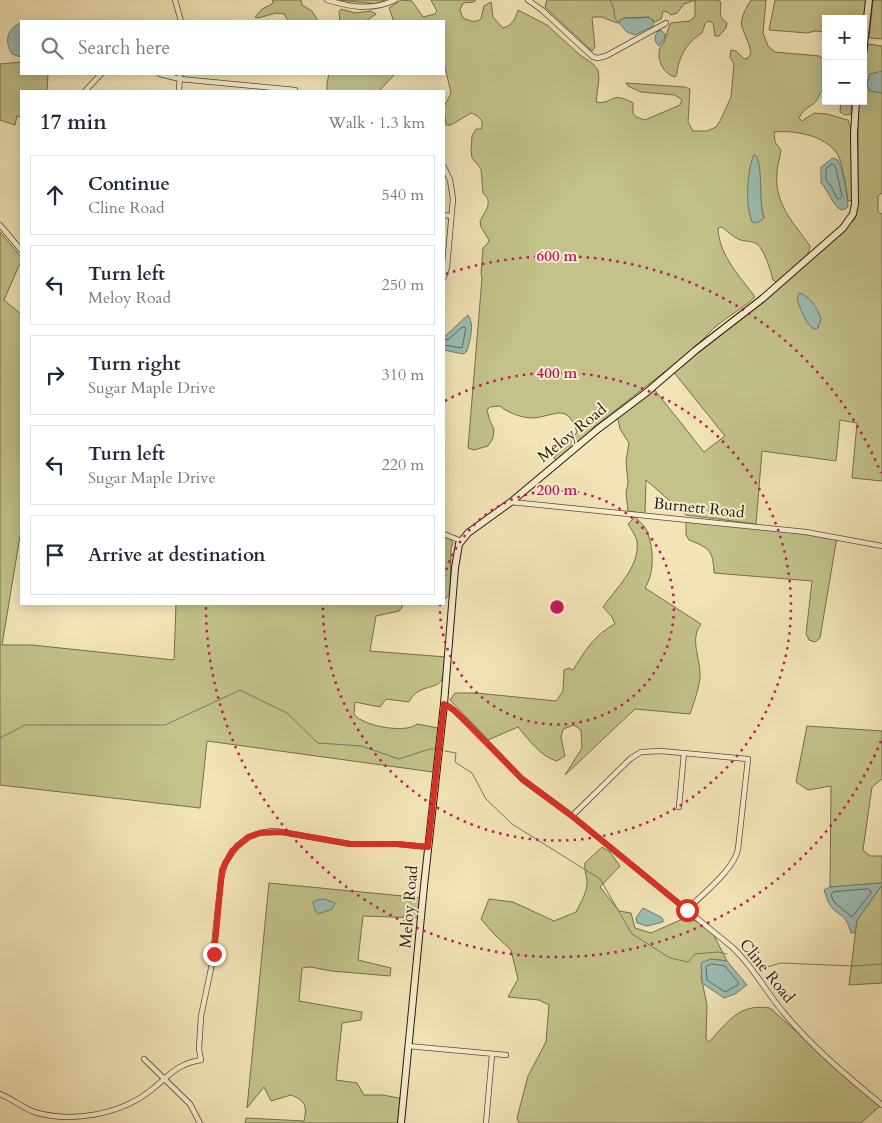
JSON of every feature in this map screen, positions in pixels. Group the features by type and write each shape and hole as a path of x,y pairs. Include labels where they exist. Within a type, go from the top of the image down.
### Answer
{"street":[{"path":"175,0 181,20"},
{"path":"327,0 362,8 380,6 395,0"},
{"path":"528,0 542,10 593,57 598,58 606,56 666,23"},
{"path":"867,18 869,0"},
{"path":"86,90 100,75"},
{"path":"167,75 295,90"},
{"path":"179,90 180,77"},
{"name":"Meloy Road","path":"401,1123 444,704 455,568 457,551 461,541 468,533 511,502 598,429 762,299 843,228 853,214 855,204 854,134 856,105"},
{"path":"445,170 452,189 445,274"},
{"path":"445,215 451,216"},
{"path":"0,225 20,249"},
{"name":"Burnett Road","path":"511,502 816,533 882,546"},
{"path":"445,534 461,541"},
{"name":"Cline Road","path":"444,704 454,710 522,779 572,816 735,949 784,1013 810,1041 882,1105"},
{"path":"572,816 633,756 642,752 652,751 746,758 749,761 737,854 729,867 687,910"},
{"path":"679,807 684,753"},
{"path":"0,1094 28,1110 60,1118 79,1120 126,1105 144,1095 180,1066 201,1060 201,1016 211,973 221,879 225,863 237,846 248,837 272,831 350,844 397,844 428,847"},
{"path":"408,1046 506,1055"},
{"path":"486,1123 492,1055"},
{"path":"144,1058 190,1104 200,1123"}],"green space":[{"path":"273,0 301,0 302,5 312,11 317,20 288,20 285,14 276,13 258,18 255,17 262,9 272,4"},
{"path":"340,0 385,0 376,4"},
{"path":"401,0 412,1 423,17 435,14 437,11 431,0 476,0 463,3 460,10 463,18 470,21 481,19 484,6 491,2 493,17 503,28 513,21 518,10 547,25 598,70 599,79 596,102 606,102 616,98 626,99 633,103 633,113 636,117 645,120 680,105 682,100 675,95 641,92 628,86 626,83 685,87 690,89 688,122 693,131 707,131 716,127 731,97 734,64 730,57 731,50 736,51 744,59 748,58 751,53 742,27 746,9 751,0 766,0 763,33 768,46 775,52 819,56 822,58 822,91 817,100 799,118 802,121 814,113 827,114 848,120 852,131 853,200 848,201 841,165 838,155 833,148 818,138 809,135 774,132 775,142 781,150 777,170 777,184 782,204 810,246 802,262 777,282 773,280 765,255 757,244 738,239 722,227 718,228 719,238 726,257 755,297 717,326 695,348 594,427 577,444 556,460 554,458 556,454 577,432 569,417 560,413 529,418 511,413 500,406 490,407 487,410 494,429 493,438 488,446 474,450 468,448 483,248 489,240 481,227 480,221 488,207 488,200 483,193 481,169 472,158 471,151 472,136 476,129 481,129 482,123 476,115 471,113 451,125 446,125 445,105 451,93 445,67 445,20 392,20 389,8","holes":["759,166 761,205 764,218 752,222 749,210 750,167"]},
{"path":"547,0 695,0 684,4 677,13 671,15 663,11 661,19 655,22 649,17 624,18 617,23 602,17 594,17 592,18 595,47 592,51 545,7"},
{"path":"695,0 719,0 721,3 721,17 727,23 726,28 719,36 715,36 713,23 708,21 702,33 693,39 684,51 675,77 664,70 659,57 660,48 671,23 690,21 695,16"},
{"path":"775,0 867,0 865,15 822,15 822,32 807,33 769,30"},
{"path":"873,0 882,0 882,39 869,38"},
{"path":"341,9 355,13 371,11 376,14 367,20 340,20 339,12"},
{"path":"868,44 882,46 882,193 878,196 878,212 882,214 882,481 852,478 857,423 840,420 836,461 762,451 756,524 686,515 646,480 645,514 628,511 626,461 629,443 620,429 617,414 654,389 704,452 725,436 672,370 829,244 855,219 858,198 858,109 858,105 867,105"},
{"path":"20,62 20,75 48,75 47,90 20,90 20,117 17,116 15,125 0,120 0,64"},
{"path":"329,75 394,75 380,90 327,90"},
{"path":"841,105 852,105 851,114 845,115 840,112"},
{"path":"0,232 20,256 20,263 4,300 20,313 20,536 2,645 32,645 174,660 176,605 403,605 399,611 376,616 370,651 446,657 441,681 435,686 417,692 409,702 386,699 380,707 355,702 354,714 366,722 375,725 404,728 417,724 438,728 433,772 207,741 200,808 0,785"},
{"path":"635,517 646,529 652,551 652,567 645,588 701,624 696,636 696,649 700,670 697,691 690,714 635,709 565,775 582,748 581,730 574,725 563,729 561,737 565,756 557,761 541,752 518,727 488,740 450,700 455,693 476,693 556,701 563,691 564,670 569,668 573,670 596,638 615,624 612,617 603,607 626,577 635,560 637,542 628,524"},
{"path":"688,520 837,537 820,638 815,642 809,640 806,634 812,581 714,573 713,560 709,551 702,545 689,540 686,535 686,522"},
{"path":"445,536 453,543 451,548 450,594 445,599"},
{"path":"807,726 882,731 882,779 872,787 863,850 870,856 882,856 882,883 830,887 831,786 808,790 796,782"},
{"path":"602,847 610,852 620,866 600,887 619,911 631,913 635,928 651,933 687,917 710,928 727,961 711,959 701,976 707,1005 706,1039 709,1042 728,1021 742,1011 759,1007 770,1008 880,1106 861,1123 519,1123 517,1118 528,1076 546,1042 549,1005 539,1000 508,997 518,979 511,950 481,919 489,899 513,902 554,921 576,912 586,888 585,863"},
{"path":"269,883 423,898 421,918 363,916 358,960 391,968 390,976 332,971 310,967 302,968 299,1001 362,1012 361,1020 342,1023 336,1080 357,1083 364,1095 383,1095 404,1099 401,1123 245,1123 246,1118 304,1121 305,1116 305,1108 300,1099 291,1095 271,1101 264,1087 247,1108"},
{"path":"882,885 882,983 849,985 857,920"}],"water":[{"path":"649,17 654,22 653,26 635,35 627,32 619,23 621,19"},
{"path":"20,23 20,57 12,54 8,45 8,36 16,25"},
{"path":"661,30 665,34 665,38 659,46 655,41 655,37 658,31"},
{"path":"882,71 882,93 869,91 867,84 870,74"},
{"path":"755,155 759,167 761,203 764,218 757,223 752,222 748,206 749,172 753,156"},
{"path":"833,158 838,160 846,189 848,207 842,210 833,202 821,183 821,167"},
{"path":"799,293 807,297 815,307 821,319 818,328 814,329 811,327 806,320 797,299"},
{"path":"468,315 472,327 467,351 463,354 445,350 445,336"},
{"path":"882,883 857,920 855,933 851,933 844,918 829,903 824,890 830,887"},
{"path":"324,899 335,903 332,909 318,914 313,902"},
{"path":"643,908 661,917 663,922 647,926 637,923 636,918"},
{"path":"711,959 727,961 747,985 735,994 724,998 702,983 701,963"}],"waterway":[{"path":"610,0 615,19 619,23"},
{"path":"0,738 25,725 165,725 240,690 287,713 318,743 361,746 399,759 434,749"},
{"path":"445,751 456,753 455,762 472,773 486,799 512,824 600,879 632,934 670,958 688,962 695,954 718,952 727,954"},
{"path":"760,969 781,963 854,966 882,964"}],"route":[{"path":"214,954 222,870 232,851 248,837 272,831 350,844 397,844 428,847 444,704 454,710 530,786 572,816 687,910"}]}
